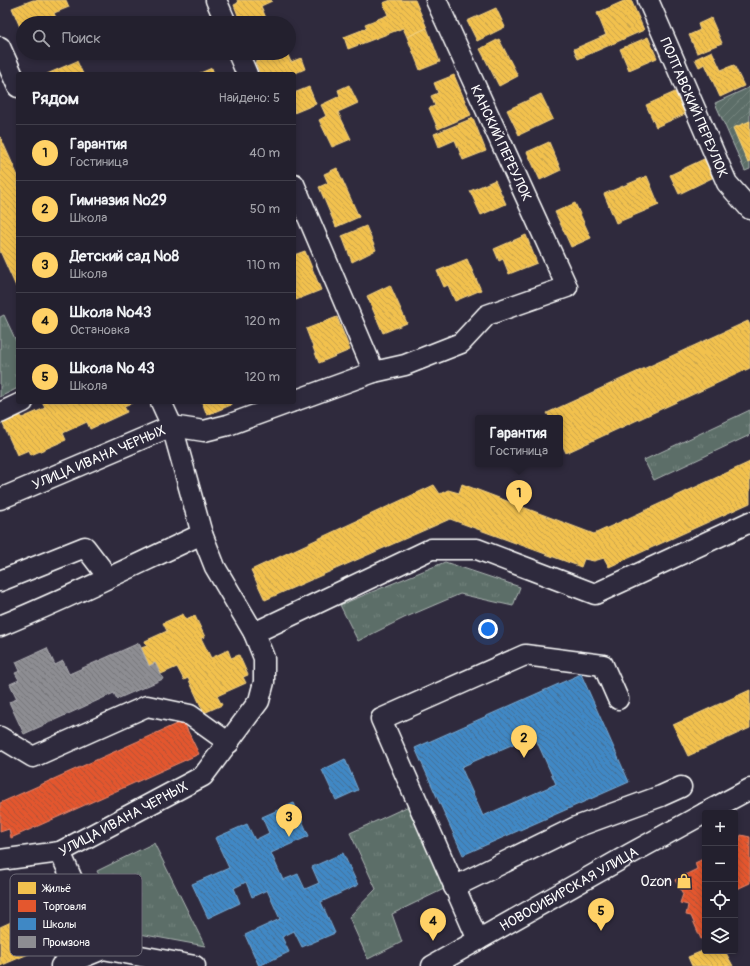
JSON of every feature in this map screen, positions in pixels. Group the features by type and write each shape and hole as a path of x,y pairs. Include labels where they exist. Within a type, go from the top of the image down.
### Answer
{"street":[{"path":"216,0 223,16"},
{"name":"КАНСКИЙ ПЕРЕУЛОК","path":"374,372 405,365 461,343 487,315 567,287 436,0"},
{"name":"ПОЛТАВСКИЙ ПЕРЕУЛОК","path":"648,0 727,183 750,209"},
{"path":"0,47 16,83"},
{"path":"241,60 246,72"},
{"path":"296,189 374,372 296,400"},
{"path":"0,413 19,404"},
{"name":"УЛИЦА ИВАНА ЧЕРНЫХ","path":"0,860 60,852 203,776 259,702 264,682 264,658 254,633 215,567 202,534 172,426 162,404"},
{"name":"УЛИЦА ИВАНА ЧЕРНЫХ","path":"2,493 172,426 204,431 228,425 286,404"},
{"path":"254,633 431,549 477,549 595,594 750,522"},
{"path":"0,626 46,608 108,577 202,534"},
{"path":"0,580 85,548 108,577"},
{"path":"478,940 381,719 525,655 603,665 618,699"},
{"path":"0,737 33,757 147,706 190,715 229,743"},
{"path":"454,887 576,827 661,796 681,787"},
{"name":"НОВОСИБИРСКАЯ УЛИЦА","path":"711,810 750,789"},
{"name":"НОВОСИБИРСКАЯ УЛИЦА","path":"432,966 702,815"},
{"path":"60,852 70,874"},
{"path":"61,966 86,956"},
{"path":"140,956 194,966"}],"green space":[{"path":"750,87 750,169 745,171 715,103"},
{"path":"4,315 16,341 16,389 0,397 0,317"},
{"path":"750,410 750,435 654,480 644,460"},
{"path":"445,562 520,587 513,606 460,594 404,618 358,641 340,605"},
{"path":"411,805 446,888 392,914 402,942 368,959 349,917 376,889 350,833"},
{"path":"154,843 205,946 142,934 142,874 99,874 97,871"}],"building: Жильё":[{"path":"33,0 66,0 69,7 54,13 55,16 16,16 16,18 12,8"},
{"path":"237,0 272,1 261,6 265,16 238,16 234,5 238,3"},
{"path":"391,0 415,0 427,28 407,37 403,28 348,49 344,37 367,28 365,24 388,15 383,3"},
{"path":"626,0 631,0 644,30 578,59 574,49 606,35 597,13"},
{"path":"496,8 505,27 477,41 467,21"},
{"path":"711,18 722,43 697,53 689,35 700,30 698,24"},
{"path":"427,28 440,62 420,70 407,37"},
{"path":"648,37 657,58 629,70 620,49"},
{"path":"499,39 518,76 499,86 480,49"},
{"path":"712,51 721,70 734,65 744,86 720,97 705,64 699,67 695,59"},
{"path":"301,58 305,69 296,73 259,72 255,62 260,60 290,60 291,62"},
{"path":"77,61 82,72 52,72"},
{"path":"212,68 213,72 203,72"},
{"path":"454,75 471,115 438,129 429,108 435,106 431,96 438,93 434,83"},
{"path":"349,85 358,103 338,112 351,139 332,147 319,120 326,116 321,105 340,96 338,90"},
{"path":"309,87 316,104 296,112 296,92"},
{"path":"675,92 685,114 656,127 646,105"},
{"path":"541,94 553,119 519,135 507,110"},
{"path":"473,118 486,151 463,160 455,140 439,147 434,134"},
{"path":"750,121 750,162 748,163 733,128"},
{"path":"0,136 16,172 16,287 0,251"},
{"path":"549,142 561,170 540,180 527,152"},
{"path":"704,159 714,177 679,194 670,175"},
{"path":"337,168 359,217 336,227 319,187 328,183 324,174"},
{"path":"647,176 659,205 616,223 604,194"},
{"path":"495,180 506,204 481,215 470,191"},
{"path":"575,203 591,238 571,247 555,212"},
{"path":"366,226 376,250 352,262 342,236"},
{"path":"526,235 537,263 509,274 503,259 499,261 494,249"},
{"path":"305,251 321,290 296,300 296,254"},
{"path":"467,259 481,290 455,301 448,285 444,287 437,271"},
{"path":"390,285 407,323 383,333 367,296"},
{"path":"337,317 350,350 319,363 306,329"},
{"path":"748,321 750,325 750,368 566,453 563,446 563,415 548,415 547,413"},
{"path":"43,404 129,404 124,406 127,412 90,429 87,422 63,433 66,440 31,455 29,450 17,455 1,420 19,412 22,418 45,408"},
{"path":"203,404 231,404 231,405 207,415"},
{"path":"750,462 750,503 609,567 604,558 594,561 584,559 581,567 450,519 265,600 251,570 434,485 440,494 448,490 459,493 462,484 594,534"},
{"path":"183,614 186,620 195,616 205,637 201,638 211,658 228,650 231,658 239,655 248,675 243,677 246,683 217,696 222,705 204,713 188,678 184,680 177,667 161,674 155,663 149,666 141,648 147,646 145,641 167,631 163,623"},
{"path":"750,690 750,728 688,756 673,725"},
{"path":"10,922 10,956 24,956 0,966 0,927"},
{"path":"702,951 702,954 727,954 733,966 692,966 688,957"}],"building: Торговля":[{"path":"183,721 199,754 11,838 9,829 0,832 0,803"},
{"path":"741,835 750,837 750,883 738,889 738,842"},
{"path":"702,860 701,939 691,916 686,915 688,905 680,903 683,894 675,880 697,869 695,863"}],"building: Школы":[{"path":"581,674 629,782 463,855 415,748","holes":["534,735 556,784 483,816 461,767"]},
{"path":"345,759 358,790 336,800 322,770"},
{"path":"294,803 309,836 271,853 283,880 298,874 305,889 319,883 312,867 343,853 358,885 321,902 335,933 302,947 294,931 282,937 289,952 259,966 245,935 280,919 267,890 252,897 246,882 234,888 240,903 208,918 192,884 229,868 215,838 247,824 255,840 269,833 262,817"}],"building: Промзона":[{"path":"139,643 149,666 155,663 163,679 117,699 114,693 24,734 9,702 17,699 10,684 19,680 15,673 20,671 16,662 47,648 55,665 63,661 69,674"}],"place":[{"name":"Гарантия","path":"519,513"},
{"name":"Гимназия №29","path":"524,758"},
{"name":"Детский сад №8","path":"289,837"},
{"name":"Ozon","path":"684,881"},
{"name":"Школа № 43","path":"601,931"},
{"name":"Школа №43","path":"433,941"}]}
